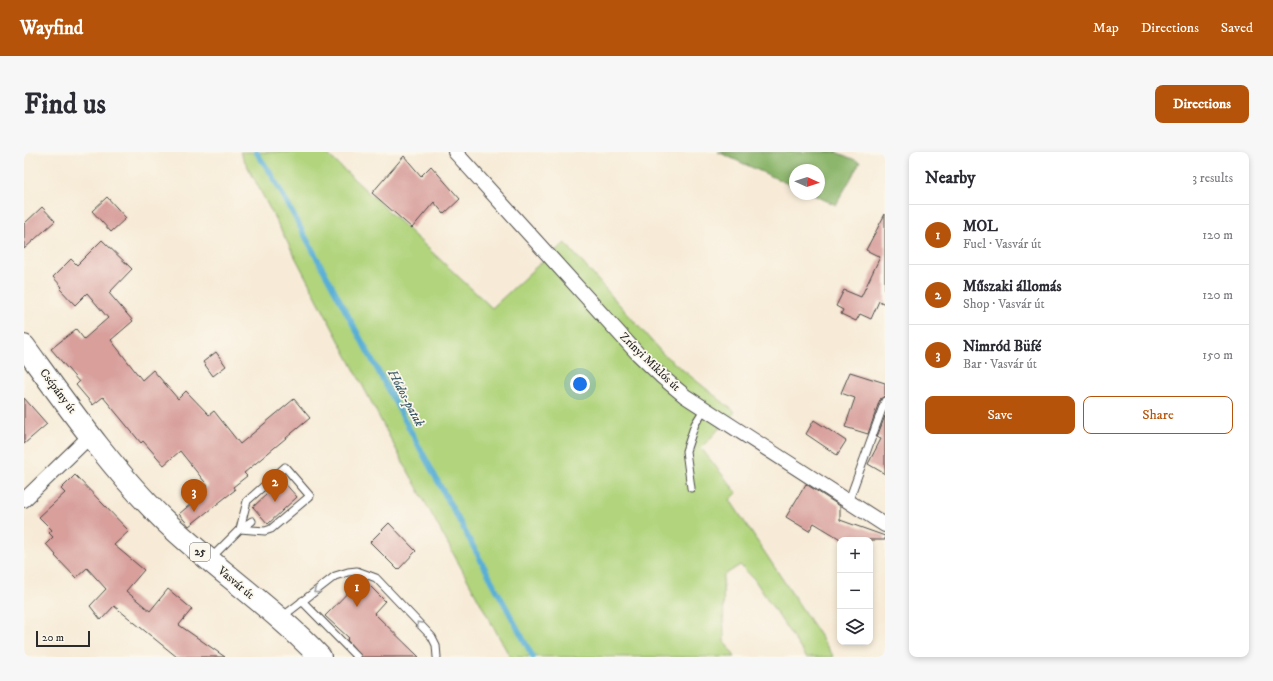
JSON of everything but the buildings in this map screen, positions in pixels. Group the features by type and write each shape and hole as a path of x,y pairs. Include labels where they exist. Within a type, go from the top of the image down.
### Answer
{"main road":[{"name":"Csépány út","path":"24,346 92,435"},
{"name":"Vasvár út","path":"92,435 146,502 208,560 280,619 320,657"}],"street":[{"name":"Zrínyi Miklós út","path":"455,152 638,354 661,376 685,396 849,500 885,525"},
{"path":"24,500 92,435"}],"lane":[{"path":"849,500 885,401"},
{"path":"691,488 686,451 695,424 705,408"},
{"path":"285,467 310,496 271,529 265,531 240,529 247,501 285,467"},
{"path":"208,560 240,529 252,521"},
{"path":"280,619 335,576 357,571 376,578 432,637 436,645 437,657"},
{"path":"302,601 357,657"}],"green space":[{"path":"240,152 325,152 492,308 536,267 565,243 663,354 735,412 701,448 737,493 730,500 834,657 806,657 754,579 740,565 723,576 724,641 735,657 510,657 397,451"},
{"path":"718,152 836,152 860,162 836,205 825,200 825,164 789,164 789,184"}],"waterway":[{"name":"Hódos-patak","path":"256,152 272,175 533,657"}],"place":[{"name":"Műszaki állomás","path":"275,502"},
{"name":"Nimród Büfé","path":"194,512"},
{"name":"MOL","path":"357,607"}]}
